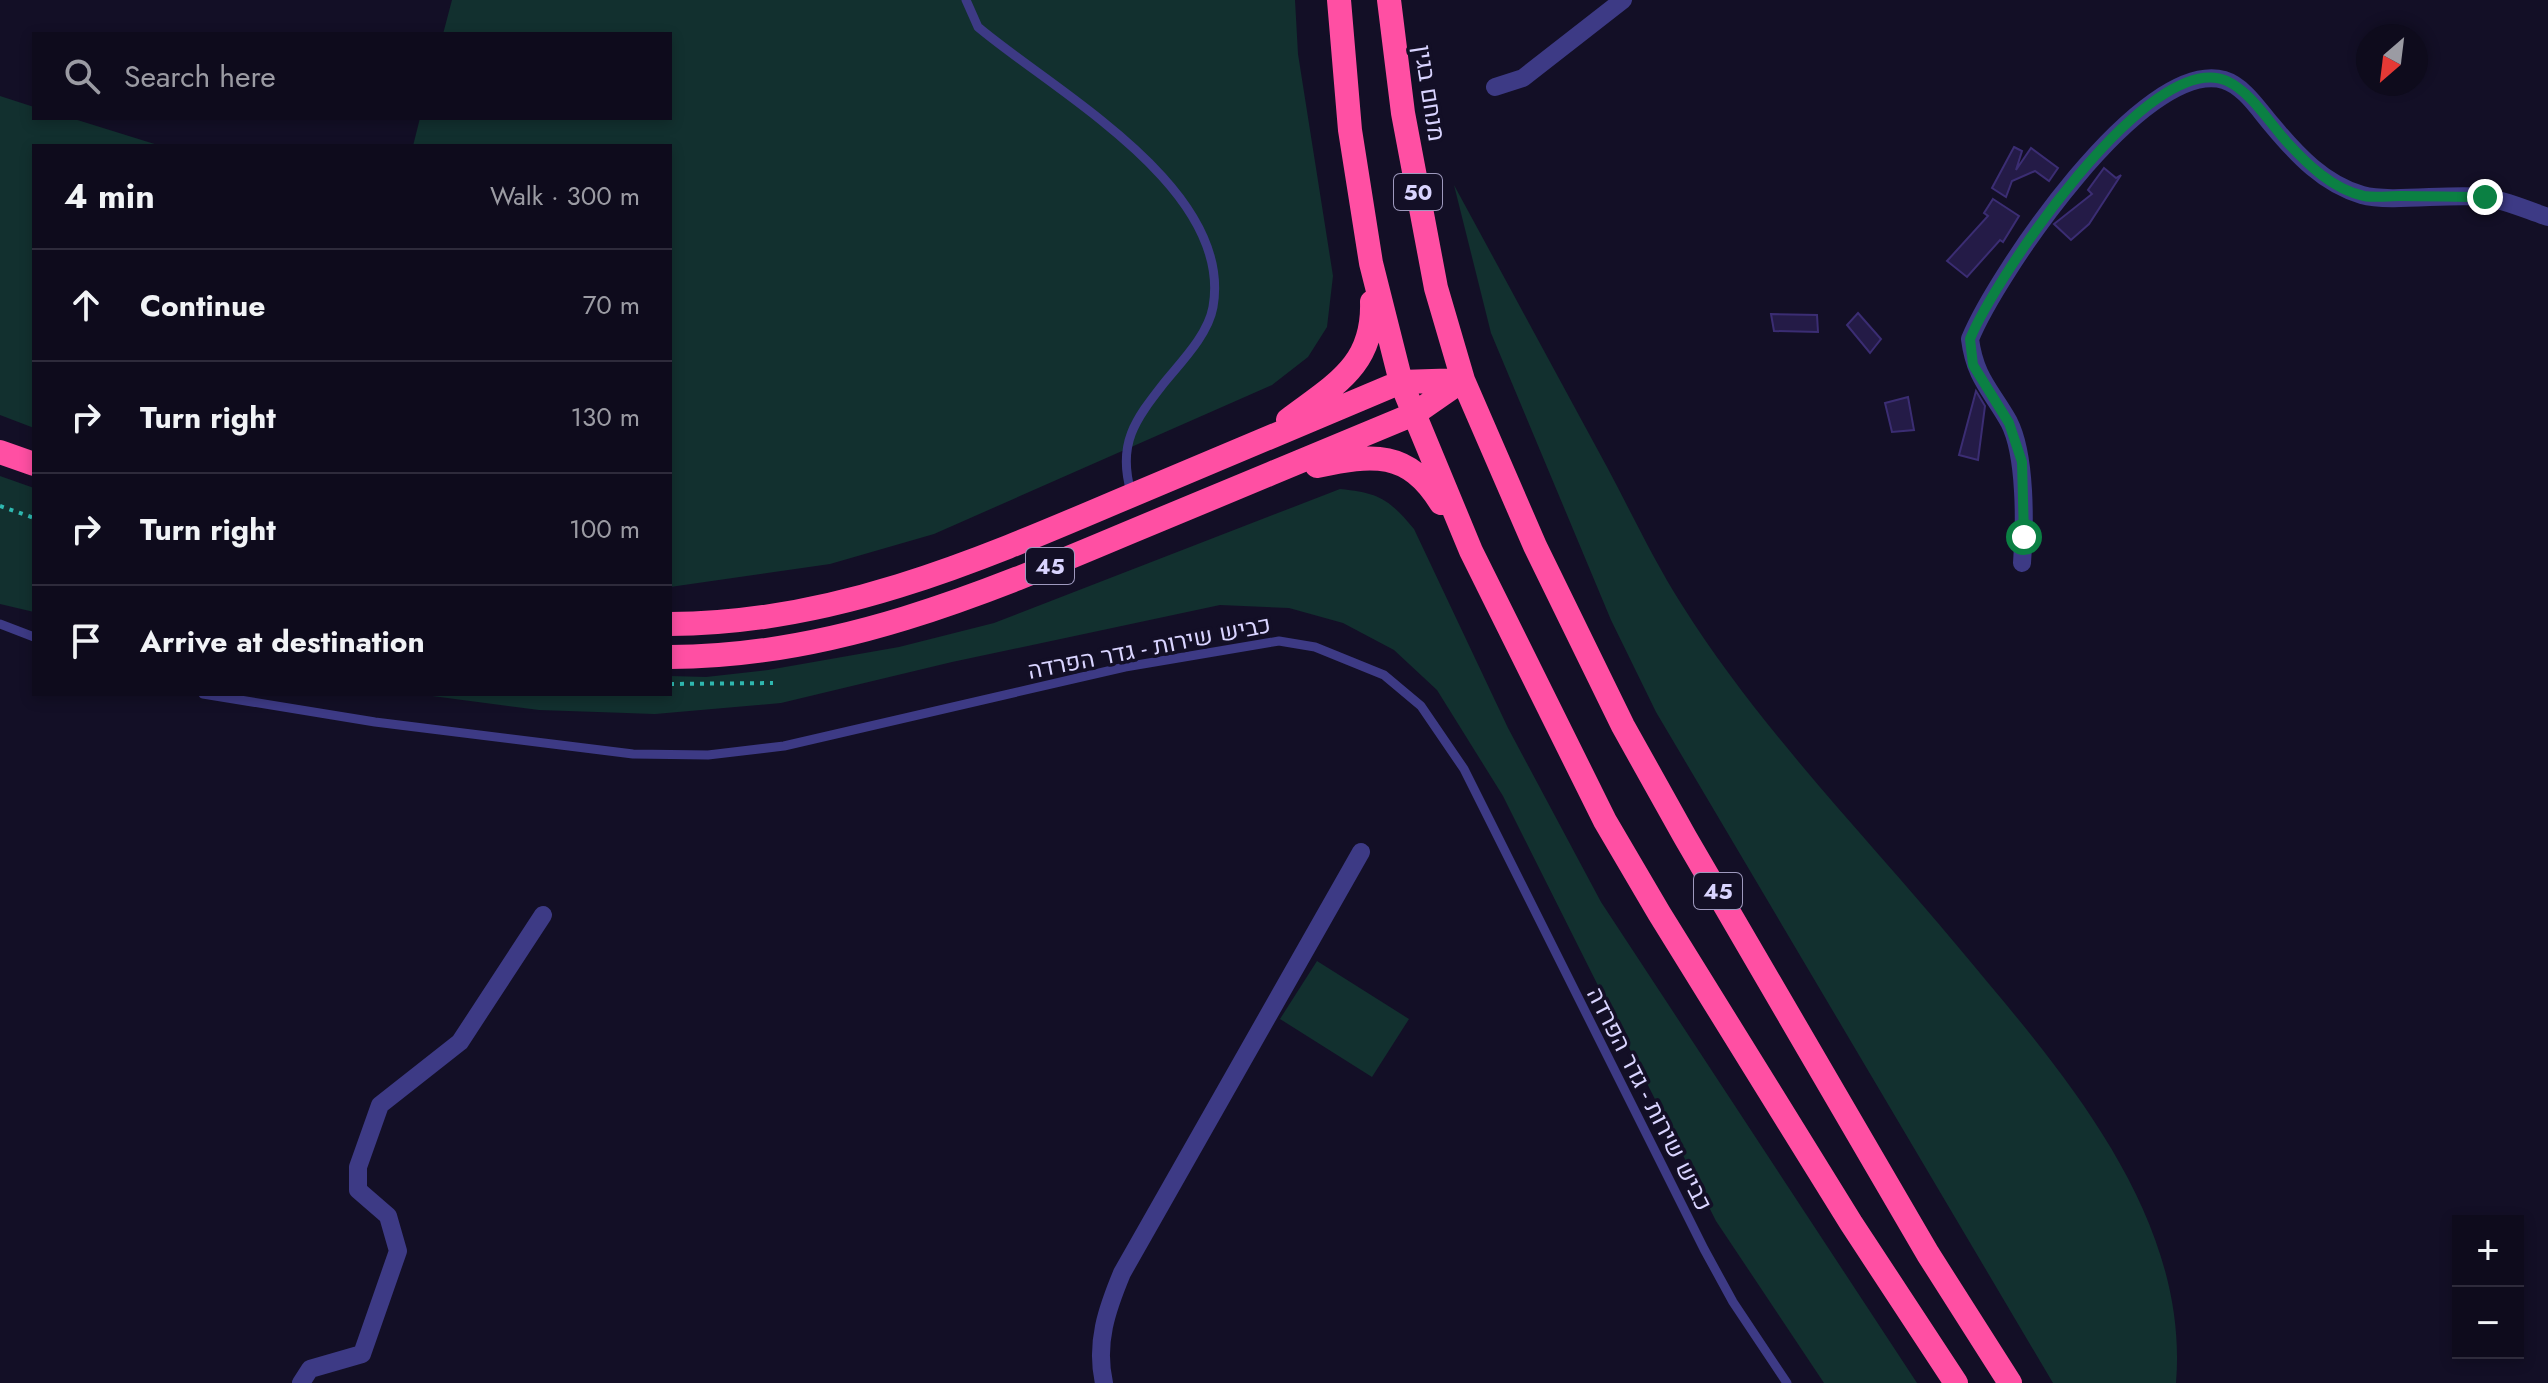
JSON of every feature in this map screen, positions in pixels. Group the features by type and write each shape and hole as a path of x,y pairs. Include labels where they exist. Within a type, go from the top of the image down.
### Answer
{"highway":[{"name":"50","path":"1339,0 1350,130 1371,263 1401,382"},
{"name":"מנחם בגין","path":"1389,0 1403,113 1436,288 1463,380"},
{"path":"1259,442 1336,383 1363,355 1373,329 1371,263"},
{"name":"45","path":"672,624 726,622 833,606 993,554 1401,382 1463,380"},
{"name":"45","path":"672,657 786,647 841,638 1005,584 1414,414 1463,380"},
{"name":"45","path":"1463,380 1535,546 1623,726 1928,1254 2010,1383"},
{"name":"45","path":"1401,382 1471,551 1605,821 1851,1223 1956,1383"},
{"path":"0,452 32,463"},
{"path":"1256,480 1357,458 1394,460 1428,482 1471,551"}],"street":[{"path":"1495,87 1523,78 1623,0"},
{"path":"2022,563 2022,462 2009,423 1973,365 1970,339 2055,200 2110,138 2172,92 2201,78 2225,80 2250,98 2315,171 2364,196 2485,197 2548,217"},
{"path":"1104,1383 1101,1369 1104,1317 1122,1273 1361,852"},
{"path":"301,1383 310,1369 362,1354 398,1251 388,1216 358,1190 358,1167 380,1105 460,1042 543,915"}],"lane":[{"path":"966,0 978,27 1118,134 1169,184 1200,230 1214,263 1213,309 1193,347 1129,433 1124,470 1132,496"},
{"path":"0,624 32,636"},
{"name":"כביש שירות - גדר הפרדה","path":"215,696 375,722 618,752 708,755 784,746 1125,667 1241,646 1279,641 1353,659 1384,675 1421,706 1464,769 1704,1249 1733,1302 1787,1383"}],"path":[{"path":"0,506 32,517"},
{"path":"672,684 773,683"}],"green space":[{"path":"452,0 1295,0 1298,54 1333,276 1327,327 1308,357 1272,385 934,534 830,564 672,587 672,144 414,144 420,120 672,120 672,32 444,32"},
{"path":"0,96 32,106 32,120 77,120 155,144 32,144 32,427 0,415"},
{"path":"1454,185 1662,571 1712,651 1814,781 2037,1043 2076,1094 2111,1148 2140,1203 2162,1261 2175,1321 2176,1383 2053,1383 1656,712 1611,620 1491,333"},
{"path":"0,476 32,487 32,612 0,604"},
{"path":"1340,489 1374,496 1390,504 1414,529 1508,728 1601,902 1917,1383 1824,1383 1716,1221 1503,796 1437,690 1394,650 1343,623 1289,608 1220,605 952,662 781,703 655,714 539,710 432,696 672,696 672,676 706,677 768,670 899,647 994,623"},
{"path":"1317,961 1409,1019 1372,1077 1280,1019"}],"building":[{"path":"2014,147 2022,151 2016,170 2031,148 2058,168 2049,181 2035,171 2012,181 2006,197 1992,188"},
{"path":"2104,168 2116,178 2121,175 2089,224 2071,240 2054,224 2092,194 2088,190"},
{"path":"1993,199 2019,216 2003,242 2000,240 1967,277 1947,261 1988,216 1984,213"},
{"path":"1858,313 1881,339 1870,353 1847,325"},
{"path":"1771,314 1817,315 1818,332 1774,331"},
{"path":"1976,391 1985,406 1978,460 1959,455"},
{"path":"1908,397 1914,430 1892,432 1885,403"}],"route":[{"path":"2024,537 2020,493 2022,462 2009,423 1973,365 1970,339 1993,296 2055,200 2110,138 2140,114 2172,92 2201,78 2225,80 2250,98 2315,171 2338,185 2364,196 2485,197"}]}
